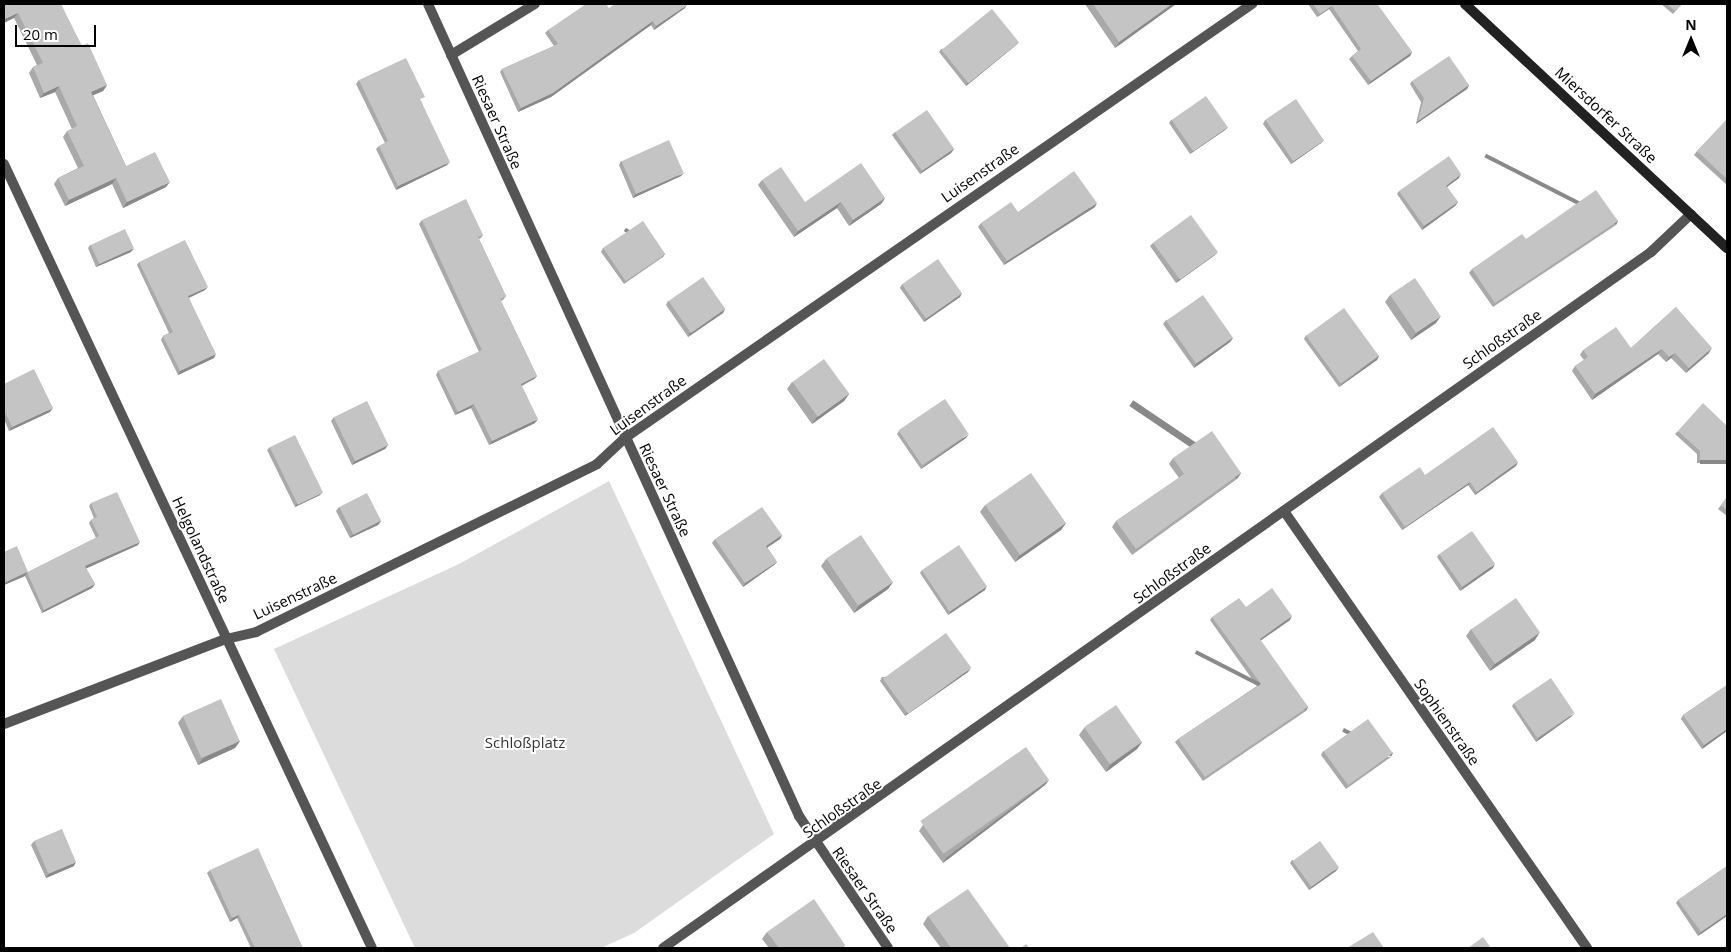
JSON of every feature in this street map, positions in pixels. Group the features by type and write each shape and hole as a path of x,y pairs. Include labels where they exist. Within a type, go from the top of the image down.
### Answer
{"street":[{"name":"Riesaer Straße","path":"428,4 625,438 815,845 888,948"},
{"path":"452,55 535,4"},
{"name":"Luisenstraße","path":"4,724 226,639 256,632 541,494 596,464 625,438 1252,4"},
{"name":"Miersdorfer Straße","path":"1465,4 1727,248"},
{"name":"Helgolandstraße","path":"4,164 372,948"},
{"name":"Schloßstraße","path":"663,948 815,845 1651,252 1691,214"},
{"name":"Sophienstraße","path":"1284,511 1587,948"}],"green space":[{"name":"Schloßplatz","path":"609,481 774,834 634,933 601,948 415,948 274,649 459,564"}],"building":[{"path":"4,4 61,4 82,46 88,43 107,85 91,92 126,166 155,152 170,182 127,202 116,178 69,200 58,178 84,166 67,131 77,126 59,86 44,93 33,67 43,63 18,13 4,19"},
{"path":"586,4 606,4 609,8 615,4 687,5 656,26 653,21 553,93 521,108 502,69 558,44 548,30"},
{"path":"1093,4 1172,4 1119,42"},
{"path":"1313,4 1377,4 1412,52 1371,81 1352,56 1361,49 1332,6 1320,14"},
{"path":"1667,4 1682,4 1675,11"},
{"path":"992,9 1019,42 969,83 941,50"},
{"path":"1449,56 1469,85 1418,121 1424,98 1412,81"},
{"path":"406,58 425,97 420,99 450,162 398,186 379,146 388,141 359,80"},
{"path":"1206,96 1228,127 1193,151 1172,120"},
{"path":"1296,99 1324,140 1293,161 1265,120"},
{"path":"927,110 954,149 922,171 895,132"},
{"path":"1727,121 1727,179 1697,151"},
{"path":"669,140 684,173 636,194 621,161"},
{"path":"1449,156 1461,174 1446,186 1458,202 1424,226 1399,191"},
{"path":"861,163 885,198 853,220 841,202 798,231 762,180 781,167 805,202"},
{"path":"1074,171 1097,203 1007,261 981,223 1011,202 1018,212"},
{"path":"1596,190 1618,221 1495,303 1472,269 1522,234 1526,239"},
{"path":"466,199 483,235 478,237 506,296 500,299 537,376 521,384 538,419 492,441 474,404 458,412 438,371 482,350 422,220"},
{"path":"1191,215 1218,252 1180,280 1153,243"},
{"path":"643,221 665,254 626,281 603,248"},
{"path":"125,229 134,248 99,264 91,245"},
{"path":"185,240 208,287 188,296 216,354 180,371 163,336 173,332 139,262"},
{"path":"938,259 962,293 926,319 902,284"},
{"path":"703,277 725,309 691,333 669,301"},
{"path":"1415,278 1441,316 1416,333 1390,295"},
{"path":"1203,295 1233,338 1196,363 1166,321"},
{"path":"1676,307 1712,348 1689,368 1675,353 1669,357 1662,349 1595,394 1575,366 1588,357 1583,350 1616,327 1631,348"},
{"path":"1344,308 1379,356 1341,383 1306,336"},
{"path":"824,359 849,394 818,417 792,382"},
{"path":"34,369 53,408 12,427 4,410 4,384"},
{"path":"945,399 968,434 922,465 899,430"},
{"path":"367,401 388,445 355,461 334,417"},
{"path":"1703,403 1727,426 1727,460 1700,460 1700,451 1678,431"},
{"path":"1493,427 1518,462 1477,492 1470,482 1405,527 1382,493 1420,467 1425,475"},
{"path":"1212,431 1241,473 1136,549 1116,521 1184,474 1173,458"},
{"path":"295,435 323,493 298,505 270,447"},
{"path":"1031,473 1066,523 1020,555 985,505"},
{"path":"117,492 140,542 85,566 95,584 44,610 27,572 4,583 4,552 17,546 28,572 99,536 91,520 97,517 91,503"},
{"path":"367,493 381,521 353,535 339,507"},
{"path":"1727,497 1727,510 1721,505"},
{"path":"762,507 782,535 766,546 777,562 745,583 715,539"},
{"path":"1472,531 1495,564 1462,587 1439,554"},
{"path":"861,535 893,582 858,606 826,558"},
{"path":"959,545 987,586 950,612 922,570"},
{"path":"1272,588 1292,616 1260,639 1308,707 1205,777 1178,739 1261,684 1212,617 1239,598 1246,607"},
{"path":"1516,598 1540,632 1495,664 1471,630"},
{"path":"946,633 971,668 908,714 883,679"},
{"path":"1551,678 1574,713 1537,738 1514,703"},
{"path":"1727,685 1727,729 1704,745 1683,715"},
{"path":"221,699 240,741 201,758 183,716"},
{"path":"1116,705 1142,742 1110,764 1084,727"},
{"path":"1368,719 1393,753 1348,785 1324,751"},
{"path":"1026,747 1049,780 943,854 920,821"},
{"path":"62,829 76,862 48,874 34,841"},
{"path":"1320,841 1339,867 1311,887 1292,861"},
{"path":"258,848 303,948 255,948 239,915 232,918 210,870"},
{"path":"1727,866 1727,914 1701,932 1678,900"},
{"path":"968,889 1010,948 951,948 928,916"},
{"path":"814,899 845,945 841,948 779,948 767,932"},
{"path":"1373,932 1384,948 1347,948"},
{"path":"1483,937 1491,948 1468,948"},
{"path":"1026,944 1029,948 1021,948"}]}
